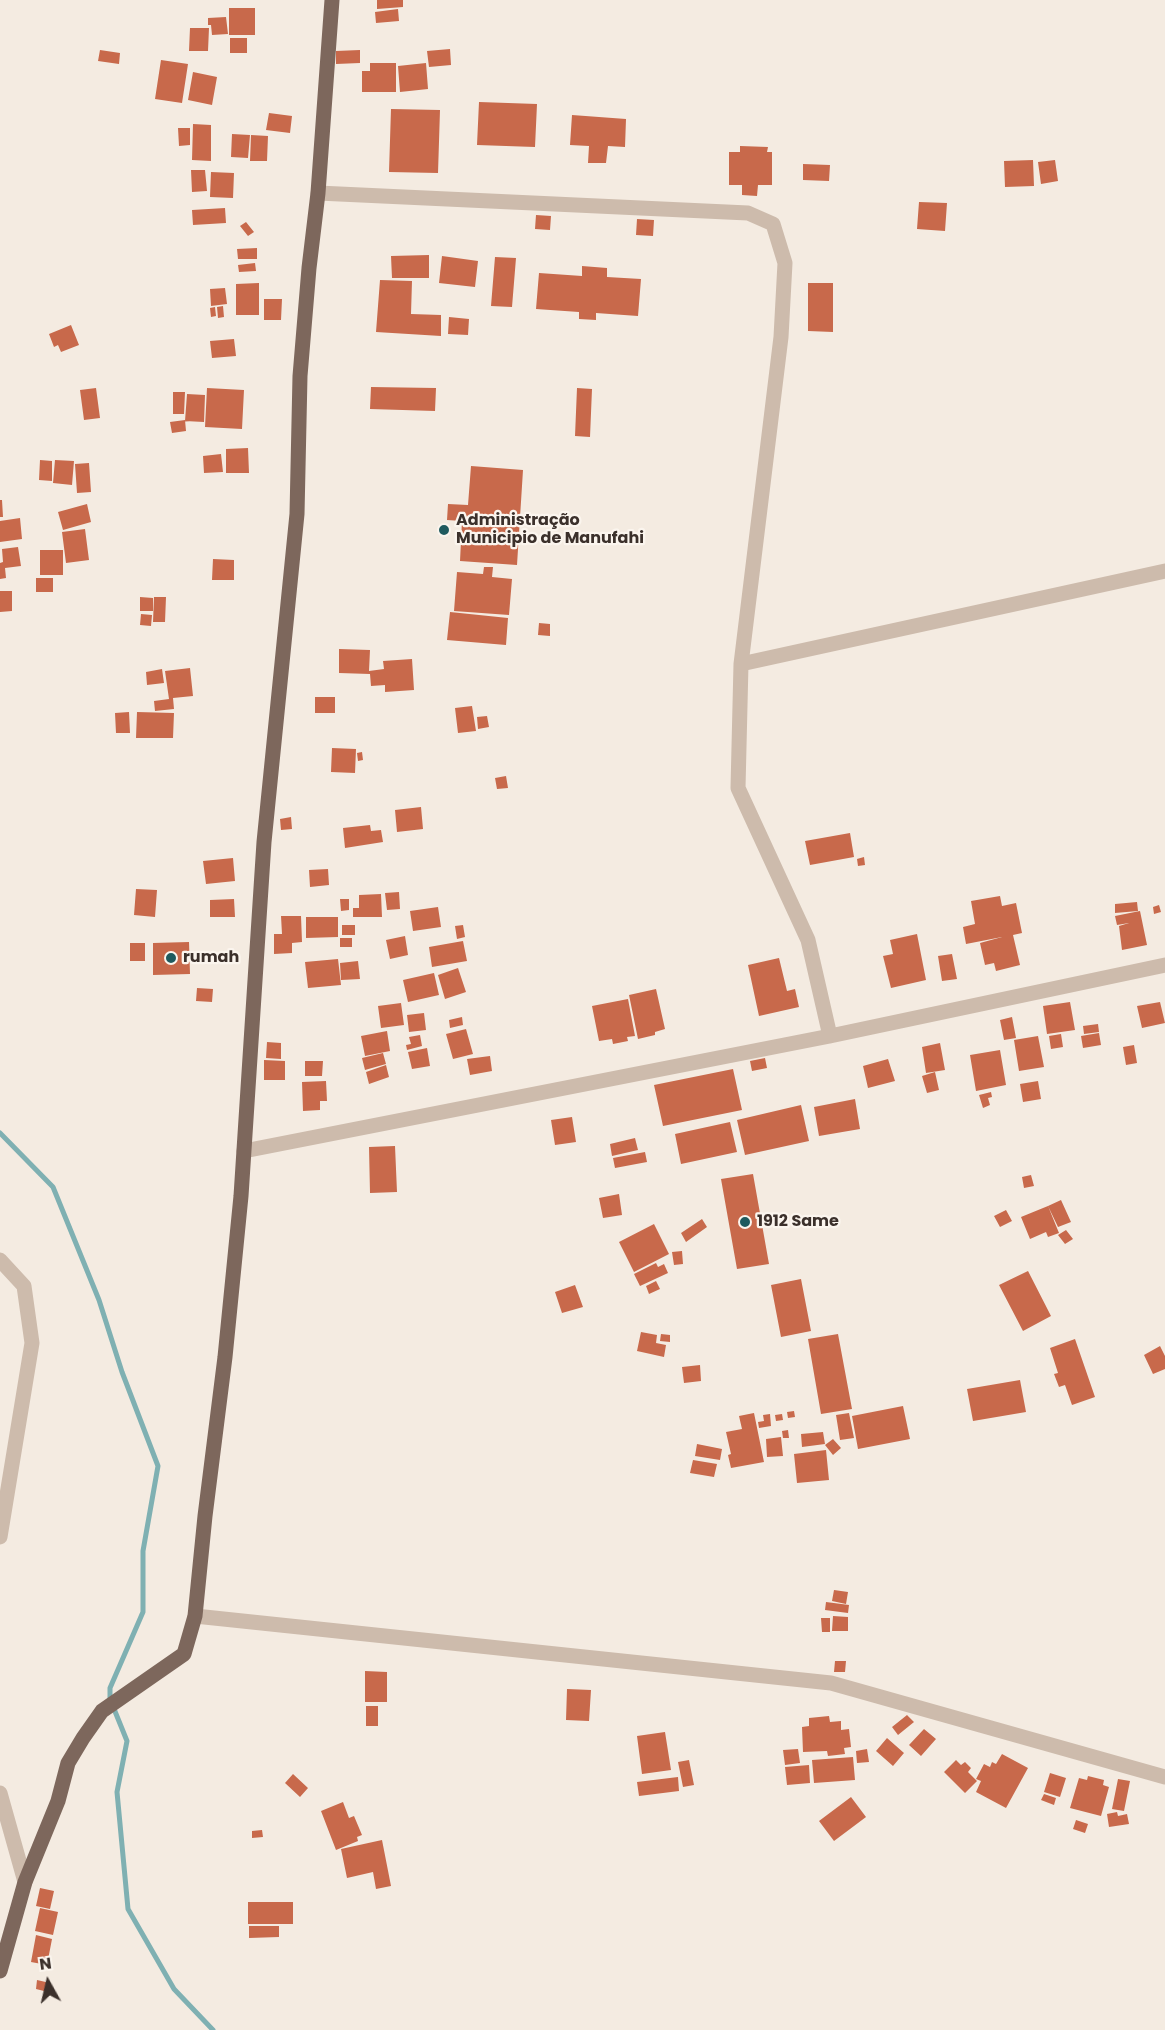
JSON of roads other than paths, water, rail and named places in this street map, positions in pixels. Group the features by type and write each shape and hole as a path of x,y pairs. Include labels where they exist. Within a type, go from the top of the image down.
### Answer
{"main road":[{"path":"0,1971 26,1882 58,1801 68,1763 102,1711 184,1654 195,1616 204,1516 225,1357 244,1150 264,842 297,514 300,376 318,193 332,0"}],"street":[{"path":"318,193 748,213 773,224 785,263 781,337 741,664 738,788 808,940 830,1036"},
{"path":"741,664 1165,571"},
{"path":"244,1150 830,1036 1165,965"},
{"path":"0,1260 24,1286 32,1343 0,1537"},
{"path":"195,1616 831,1683 1165,1777"},
{"path":"0,1793 26,1882"}],"waterway":[{"path":"0,1133 53,1187 99,1300 122,1372 158,1466 143,1551 143,1612 110,1688 110,1699 127,1741 117,1792 128,1909 174,1989 213,2030"}],"place":[{"name":"Administração Municipio de Manufahi","path":"444,530"},
{"name":"rumah","path":"171,958"},
{"name":"1912 Same","path":"745,1222"}]}
